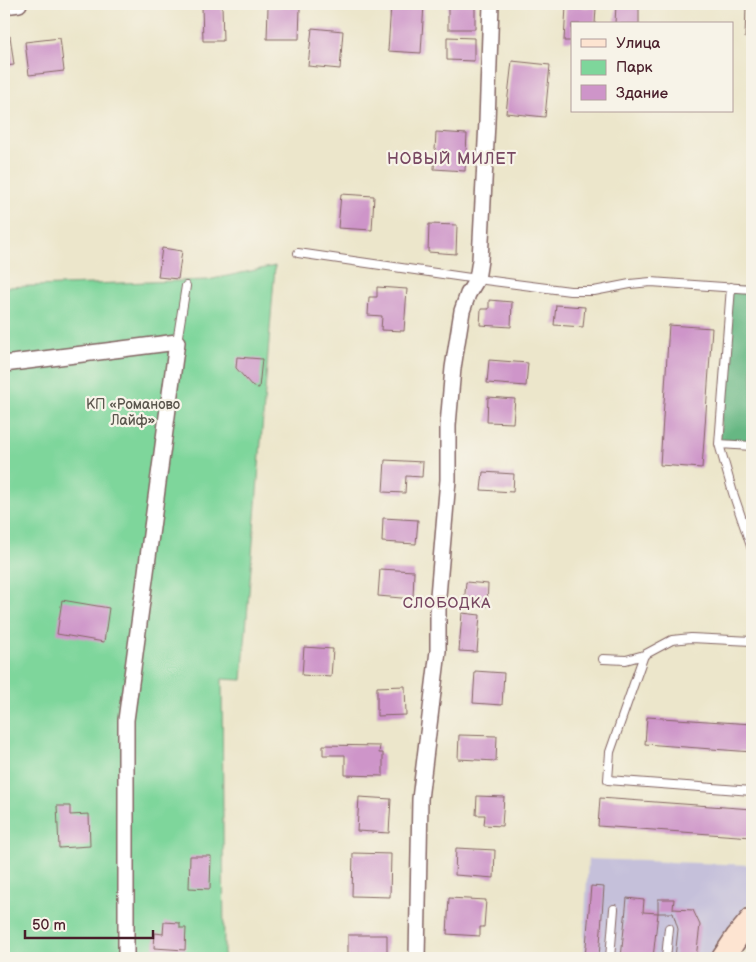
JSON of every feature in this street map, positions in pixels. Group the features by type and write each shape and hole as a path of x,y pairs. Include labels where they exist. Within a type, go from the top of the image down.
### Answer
{"street":[{"path":"4,6 19,4"},
{"path":"416,958 420,799 438,651 438,596 448,480 448,425 452,377 462,312 468,294 477,279 480,260 492,4"},
{"path":"4,364 177,342 126,720 126,958"},
{"path":"723,958 752,919"}],"lane":[{"path":"298,252 477,279 578,291 594,291 652,282 752,288"},
{"path":"177,342 186,286"},
{"path":"731,287 719,444 752,549"},
{"path":"719,444 752,446"},
{"path":"603,659 626,660 644,655 672,640 691,638 752,640"},
{"path":"644,655 610,752 608,780 752,791"},
{"path":"610,958 614,909"},
{"path":"666,958 670,928"}],"shaded area":[{"path":"588,859 752,865 752,899 723,934 709,958 583,958"}],"green space":[{"name":"КП «Романово Лайф»","path":"275,266 242,680 222,679 224,958 4,958 4,287 208,280"},
{"path":"731,287 752,289 752,446 719,444"}],"building":[{"path":"391,4 424,4 421,53 388,51"},
{"path":"448,4 475,4 475,29 448,29"},
{"path":"616,4 639,4 639,22 615,22"},
{"path":"222,5 223,41 203,41 202,6"},
{"path":"746,5 752,5 752,38 745,38"},
{"path":"566,6 596,8 595,22 571,22 571,41 564,41"},
{"path":"268,7 300,7 299,39 267,39"},
{"path":"312,28 343,31 340,69 308,66"},
{"path":"10,36 14,65 4,66 4,37"},
{"path":"447,37 474,38 474,61 447,60"},
{"path":"60,38 64,71 29,75 25,42"},
{"path":"512,61 550,65 545,117 506,113"},
{"path":"436,132 467,134 465,171 434,169"},
{"path":"341,194 374,196 372,230 338,228"},
{"path":"429,224 457,225 456,254 428,252"},
{"path":"162,248 182,251 178,279 158,277"},
{"path":"377,287 407,289 404,331 381,330 382,316 368,315 369,297 377,297"},
{"path":"489,300 512,302 511,327 480,325 481,309 489,309"},
{"path":"556,305 585,307 583,327 554,325"},
{"path":"669,325 712,328 702,468 660,465"},
{"path":"237,357 262,359 259,388 253,387 236,368"},
{"path":"489,360 528,363 526,386 487,383"},
{"path":"488,397 515,399 513,423 487,422"},
{"path":"385,460 423,462 422,477 406,476 405,493 383,492"},
{"path":"483,472 514,474 513,492 481,490"},
{"path":"383,518 418,520 416,544 382,542"},
{"path":"380,569 414,571 413,599 378,596"},
{"path":"466,582 488,584 487,606 464,605"},
{"path":"62,600 109,608 104,642 57,634"},
{"path":"462,613 480,615 477,652 459,651"},
{"path":"304,647 333,649 331,677 302,675"},
{"path":"475,671 504,673 502,705 473,703"},
{"path":"405,686 406,715 377,716 377,687"},
{"path":"647,717 752,724 752,752 645,744"},
{"path":"459,735 497,736 496,761 458,759"},
{"path":"323,745 380,746 379,753 383,753 383,776 345,775 345,755 323,755"},
{"path":"477,796 504,797 502,826 484,825 485,815 476,815"},
{"path":"359,797 391,799 389,833 357,831"},
{"path":"600,798 752,809 752,837 598,826"},
{"path":"57,806 70,806 70,815 89,814 90,846 59,848"},
{"path":"456,848 495,850 494,878 455,875"},
{"path":"353,853 391,854 390,897 352,896"},
{"path":"190,856 211,856 210,889 189,888"},
{"path":"591,886 604,887 599,958 585,958"},
{"path":"449,898 486,900 484,927 480,927 480,936 447,934"},
{"path":"627,898 644,900 643,912 658,913 653,958 621,958"},
{"path":"658,899 674,899 673,909 693,910 700,925 696,958 675,958 678,929 673,913 658,913"},
{"path":"164,922 180,923 180,928 186,928 185,950 154,948 155,933 163,934"},
{"path":"348,935 387,935 387,958 348,958"}],"district":[{"name":"НОВЫЙ МИЛЕТ","path":"452,159"},
{"name":"СЛОБОДКА","path":"447,603"}]}
